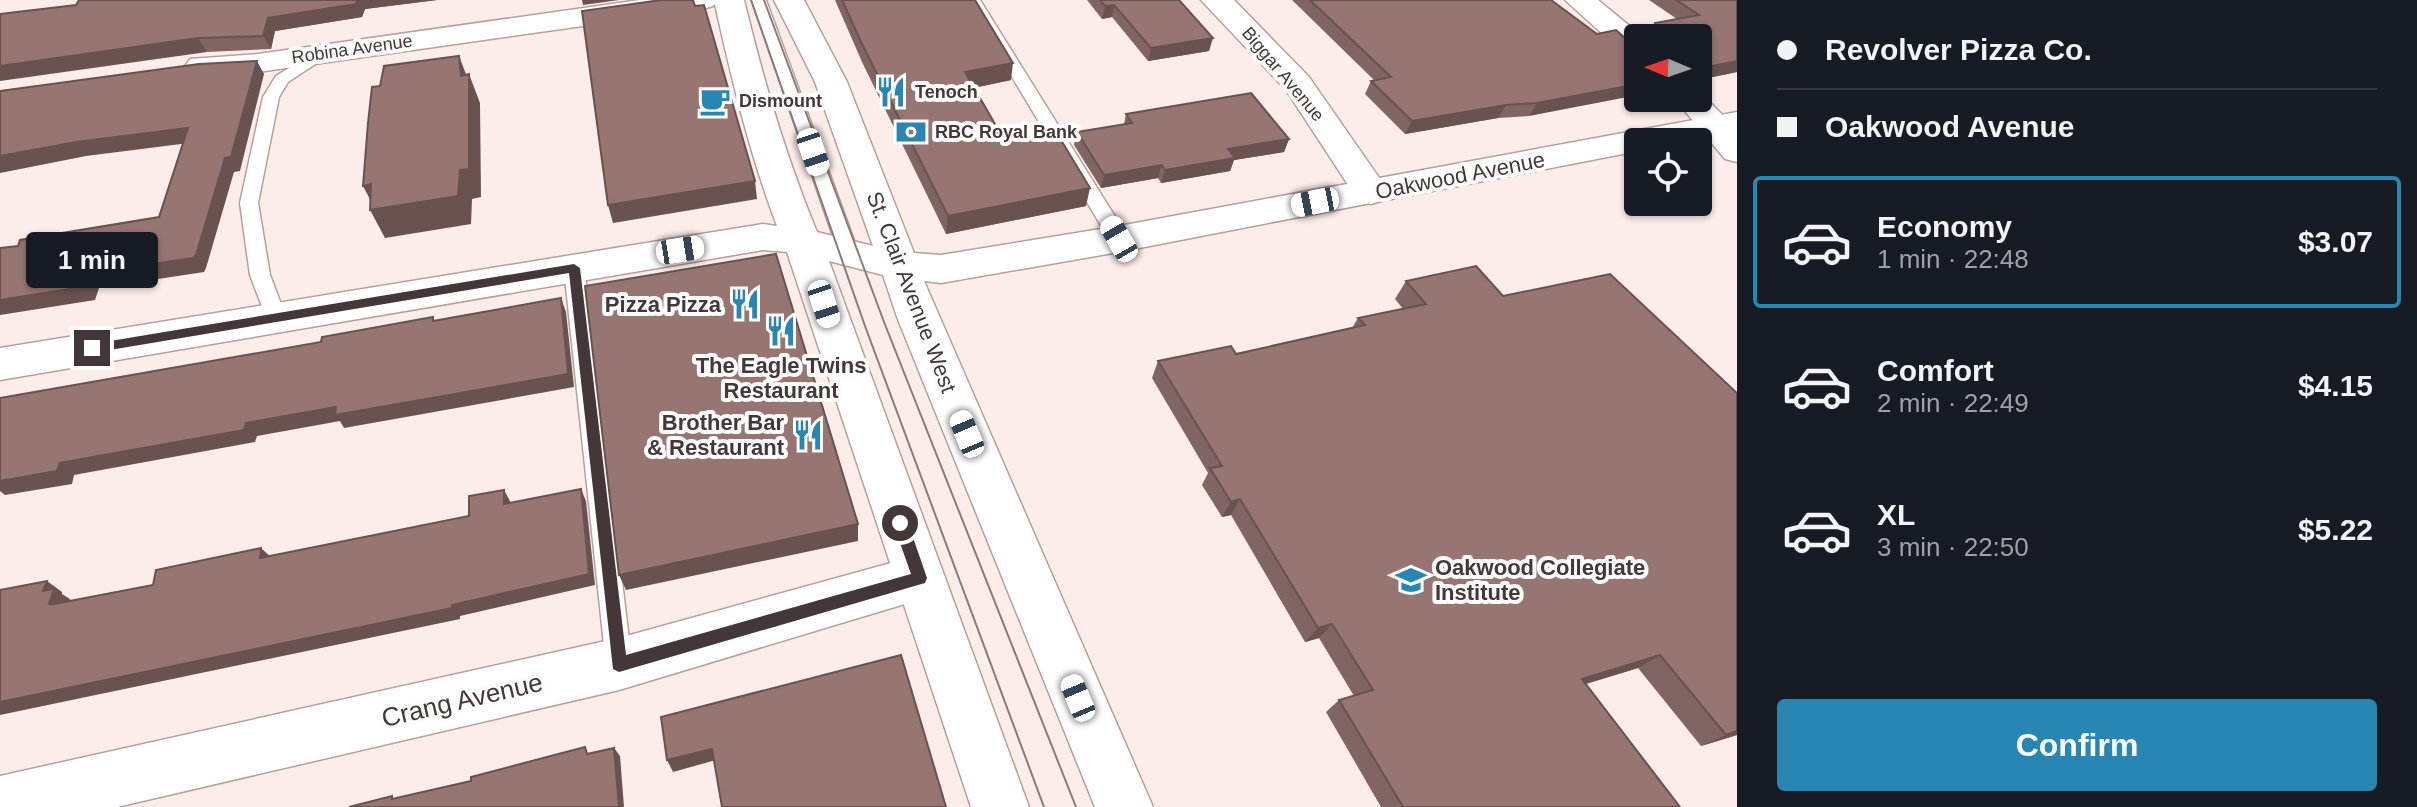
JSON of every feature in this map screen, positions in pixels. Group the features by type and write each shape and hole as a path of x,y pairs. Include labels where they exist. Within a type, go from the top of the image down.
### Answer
{"street":[{"name":"Robina Avenue","path":"167,70 258,63 703,0"},
{"path":"729,0 746,74 780,186 1000,807"},
{"name":"St. Clair Avenue West","path":"789,0 831,82 917,317 1124,807"},
{"name":"Biggar Avenue","path":"1216,0 1284,69 1319,113 1371,192"},
{"path":"1580,0 1624,37"},
{"path":"1706,112 1730,133"},
{"name":"Oakwood Avenue","path":"0,364 763,237 802,241 899,266 941,269 1371,192 1730,133"},
{"name":"Crang Avenue","path":"0,805 619,664 920,578"}],"lane":[{"path":"759,0 849,254"},
{"path":"973,0 1119,239"},
{"path":"276,317 260,275 249,203 271,97 282,79 324,52"},
{"path":"574,268 619,664"}],"building":[{"path":"79,0 357,0 356,4 268,18 263,36 198,38 0,66 0,14 76,5"},
{"path":"661,0 693,0 695,6 704,5 755,181 608,205 582,11"},
{"path":"842,0 975,0 1013,63 965,72 999,131 1027,126 1032,134 1055,130 1090,188 948,216"},
{"path":"1100,0 1179,0 1213,38 1151,48 1114,5 1105,6"},
{"path":"1310,0 1551,0 1597,34 1616,30 1624,37 1624,87 1537,103 1506,105 1412,121 1371,81 1391,77"},
{"path":"1676,0 1737,0 1737,61 1712,66 1712,24 1655,24 1699,15"},
{"path":"459,56 461,76 469,74 469,169 460,170 458,196 370,210 371,184 363,186 368,123 372,87 380,86 384,66"},
{"path":"257,61 231,157 225,158 193,258 87,274 82,287 0,300 0,248 18,246 20,240 159,217 188,128 76,142 0,156 0,91 199,64"},
{"path":"1251,93 1289,139 1228,149 1235,158 1165,170 1162,165 1104,175 1077,132 1132,123 1126,114"},
{"path":"776,254 858,524 619,575 585,286"},
{"path":"1476,266 1503,296 1610,274 1737,393 1737,731 1726,735 1660,655 1582,679 1680,807 1403,807 1339,700 1373,690 1332,624 1318,628 1240,499 1231,502 1210,468 1222,466 1158,361 1231,346 1236,354 1365,325 1358,318 1426,304 1406,281"},
{"path":"561,298 568,374 335,415 336,407 246,423 244,430 60,463 57,471 0,481 0,398 321,342 322,337 433,317 433,321"},
{"path":"581,489 589,574 452,605 452,608 0,702 0,590 47,581 43,591 54,589 49,604 54,604 153,585 156,570 261,548 260,558 469,516 469,496 504,490 504,504"},
{"path":"901,655 946,807 722,807 712,749 667,760 661,717"},
{"path":"585,747 587,754 614,748 619,807 349,807 471,781 471,777"}],"tram line":[{"path":"751,0 865,326 1044,807"},
{"path":"764,0 884,322 1076,807"}],"place":[{"name":"Tenoch","path":"891,92"},
{"name":"Dismount","path":"715,101"},
{"name":"RBC Royal Bank","path":"911,132"},
{"name":"Pizza Pizza","path":"745,304"},
{"name":"The Eagle Twins Restaurant","path":"781,331"},
{"name":"Brother Bar & Restaurant","path":"808,435"},
{"name":"Oakwood Collegiate Institute","path":"1411,580"}],"route":[{"path":"92,348 574,268 619,664 920,578 900,523"}]}
